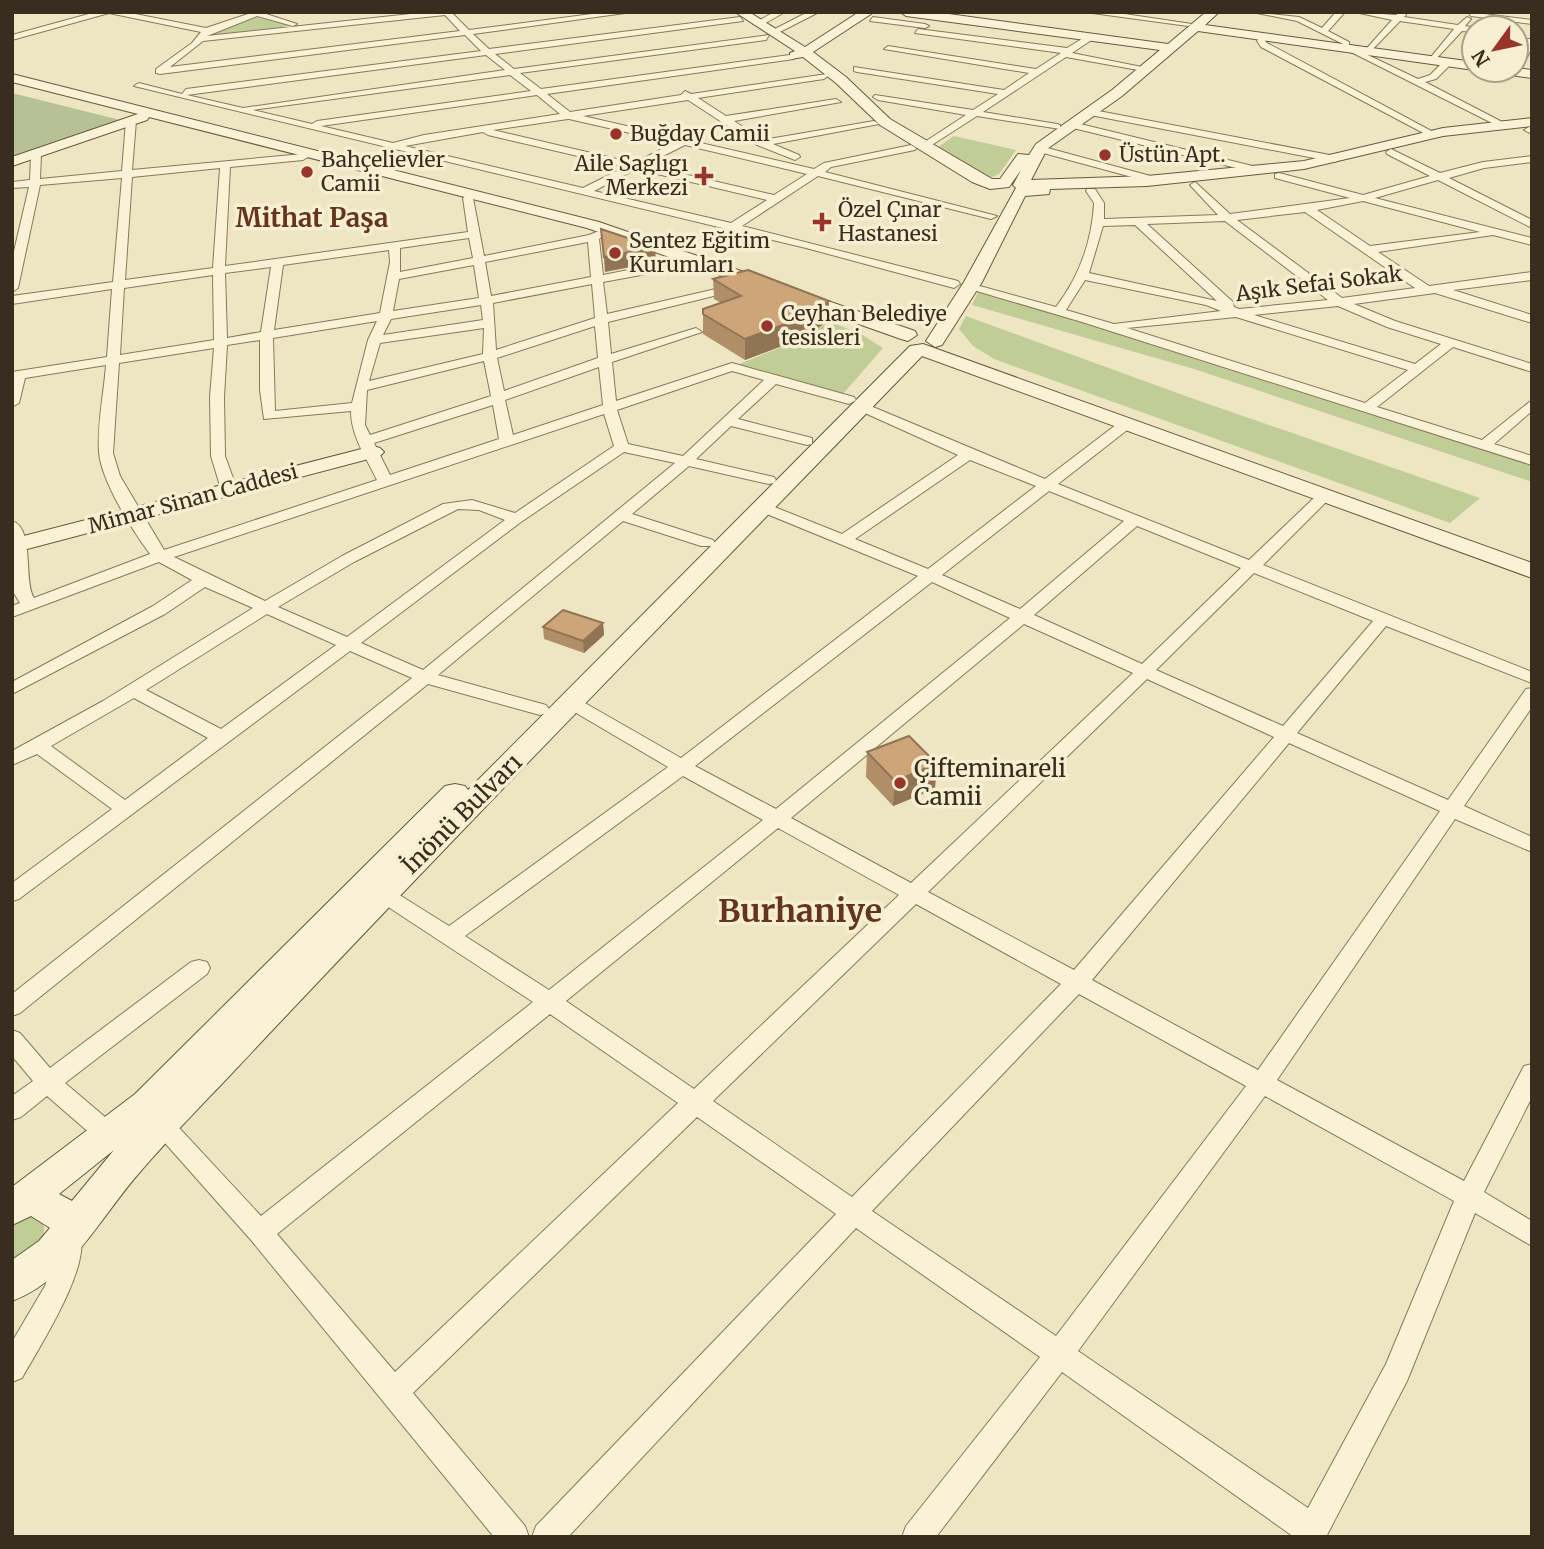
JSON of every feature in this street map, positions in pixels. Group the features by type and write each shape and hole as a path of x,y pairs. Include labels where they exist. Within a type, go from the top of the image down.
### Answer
{"street":[{"path":"12,37 94,12"},
{"path":"12,37 106,12"},
{"path":"112,12 203,35 305,35 454,12"},
{"path":"561,12 669,82"},
{"path":"160,71 628,12"},
{"path":"757,24 781,12"},
{"path":"178,95 512,71 768,35 815,12"},
{"path":"795,52 854,12"},
{"path":"906,12 1095,33 1169,46"},
{"path":"1089,12 1197,22 1460,62"},
{"path":"918,338 962,286 1032,145 1117,93 1197,22 1213,12"},
{"path":"1256,12 1293,17 1324,31 1416,82 1503,125"},
{"path":"1324,31 1341,12"},
{"path":"1359,12 1402,15 1460,26"},
{"path":"348,82 305,35 253,13 203,35 139,86 732,227 1059,311 1532,461"},
{"path":"446,13 487,52 569,116 820,170 991,216"},
{"path":"1472,13 1532,22"},
{"path":"740,14 768,35 841,80 885,122 964,181 1012,188 1091,191 1195,185 1279,176 1323,169 1458,136 1531,128"},
{"path":"240,110 348,82 487,52 740,14 757,24 768,35"},
{"path":"937,14 1013,27 1095,33"},
{"path":"908,37 937,14"},
{"path":"1371,48 1402,15"},
{"path":"310,126 659,75 795,52 870,16 921,29 1138,66"},
{"path":"1197,22 1265,36 1371,48 1441,60"},
{"path":"984,48 1013,27"},
{"path":"1416,82 1433,77 1460,28"},
{"path":"732,227 820,170 918,147 978,113 1095,33"},
{"path":"1265,36 1261,41 1264,45 1432,134"},
{"path":"841,80 898,43"},
{"path":"918,338 962,286 991,216 1040,149 1138,66 1169,46"},
{"path":"888,49 1038,72"},
{"path":"795,52 848,96 874,124 918,147"},
{"path":"928,88 975,54"},
{"path":"858,69 1008,93"},
{"path":"393,146 424,138 824,76"},
{"path":"12,78 135,115 468,198 684,263 742,285 918,338 1126,425 1532,571"},
{"path":"12,84 92,101"},
{"path":"679,90 762,143 820,170"},
{"path":"909,102 919,95"},
{"path":"878,97 1064,126 1257,170"},
{"path":"726,119 836,102"},
{"path":"1088,112 1335,159"},
{"path":"135,115 118,286 106,453 113,476 160,556 204,580 424,677 540,709"},
{"path":"12,162 135,115 629,235 1532,560"},
{"path":"722,150 874,124"},
{"path":"1012,188 1154,180 1257,170 1335,159 1432,134 1503,125 1531,128"},
{"path":"479,130 774,198"},
{"path":"583,192 683,142"},
{"path":"1040,149 1154,180"},
{"path":"1391,152 1532,227"},
{"path":"12,288 35,183 36,154"},
{"path":"12,185 303,158"},
{"path":"1097,223 1227,218 1308,209 1364,199 1483,165 1532,159"},
{"path":"225,167 219,272 221,343 218,374 218,456 229,489"},
{"path":"1279,176 1532,242"},
{"path":"1195,185 1227,218 1339,302 1391,324 1532,368"},
{"path":"1059,311 1076,291 1097,223 1099,204 1091,191"},
{"path":"468,198 490,323 490,356 507,443"},
{"path":"1308,209 1431,290 1532,319"},
{"path":"1138,222 1237,313"},
{"path":"1368,250 1532,227"},
{"path":"12,300 475,234"},
{"path":"393,277 480,262 596,236"},
{"path":"596,236 604,360 612,422 622,447"},
{"path":"386,483 358,425 358,406 374,340 386,316 396,262 394,246"},
{"path":"278,263 279,282 271,305 264,382 269,416 358,406"},
{"path":"12,403 15,375 486,300 684,263"},
{"path":"1081,275 1209,302 1418,369"},
{"name":"Aşık Sefai Sokak","path":"1110,326 1339,302 1532,276"},
{"path":"361,387 490,356 600,320 742,285"},
{"path":"374,340 490,323"},
{"path":"369,446 498,397 667,338 696,332"},
{"name":"İnönü Bulvarı","path":"12,1283 53,1253 72,1233 126,1162 383,894 572,703 765,494 918,338"},
{"path":"1368,408 1451,343"},
{"path":"12,612 160,556 732,367 855,403 970,454 1532,678"},
{"path":"12,1007 424,677 685,462 774,379"},
{"name":"İnönü Bulvarı","path":"17,1198 109,1135 147,1104 707,543 765,494 807,441 855,403"},
{"path":"1484,446 1532,404"},
{"path":"728,421 807,441"},
{"path":"449,937 682,767 1126,425"},
{"name":"Mimar Sinan Caddesi","path":"15,539 134,514 229,489 369,446"},
{"path":"12,894 516,519 622,447 685,462 765,494 845,539 1532,845"},
{"path":"845,539 970,454"},
{"path":"394,1392 1323,497"},
{"path":"12,759 133,690 264,607 379,542 464,504 491,508 516,519"},
{"path":"620,515 707,543"},
{"path":"260,1232 778,819 1023,617 1135,520"},
{"path":"15,539 20,589 30,605"},
{"path":"12,689 159,610 204,580"},
{"path":"547,1537 1077,982 1383,619"},
{"path":"133,690 222,738"},
{"path":"917,1537 1058,1356 1261,1084 1532,693"},
{"path":"572,703 682,767 1469,1196 1532,1235"},
{"path":"38,746 126,810"},
{"path":"383,894 550,1001 1311,1533 1396,1372 1469,1196 1532,1073"},
{"path":"12,1110 199,968"},
{"path":"12,1039 48,1083 109,1135"},
{"path":"161,1125 260,1232 514,1537"},
{"path":"12,1369 57,1290 72,1233 69,1222 61,1212 17,1198"}],"green space":[{"path":"255,17 292,26 211,36 214,30"},
{"path":"12,93 124,121 12,159"},
{"path":"954,136 1016,150 999,174 988,179 935,149"},
{"path":"985,291 1532,462 1532,482 1194,369 972,305 978,292"},
{"path":"966,316 1191,398 1480,498 1450,523 994,359 973,346 959,329"},
{"path":"828,321 861,334 883,348 842,395 732,367 803,338"},
{"path":"32,1217 41,1219 44,1234 37,1247 12,1270 12,1224"}],"building":[{"path":"601,229 655,247 604,257"},
{"path":"748,270 829,301 804,317 745,339 703,314 703,309 741,296 713,279"},
{"path":"563,610 603,623 583,641 543,627"},
{"path":"909,736 937,764 895,781 867,752"}],"place":[{"name":"Buğday Camii","path":"616,134"},
{"name":"Üstün Apt.","path":"1105,155"},
{"name":"Bahçelievler Camii","path":"307,172"},
{"name":"Aile Saglıgı Merkezi","path":"704,176"},
{"name":"Özel Çınar Hastanesi","path":"822,222"},
{"name":"Sentez Eğitim Kurumları","path":"615,253"},
{"name":"Ceyhan Belediye tesisleri","path":"767,326"},
{"name":"Çifteminareli Camii","path":"900,783"}],"district":[{"name":"Mithat Paşa","path":"312,218"},
{"name":"Burhaniye","path":"800,911"}]}
